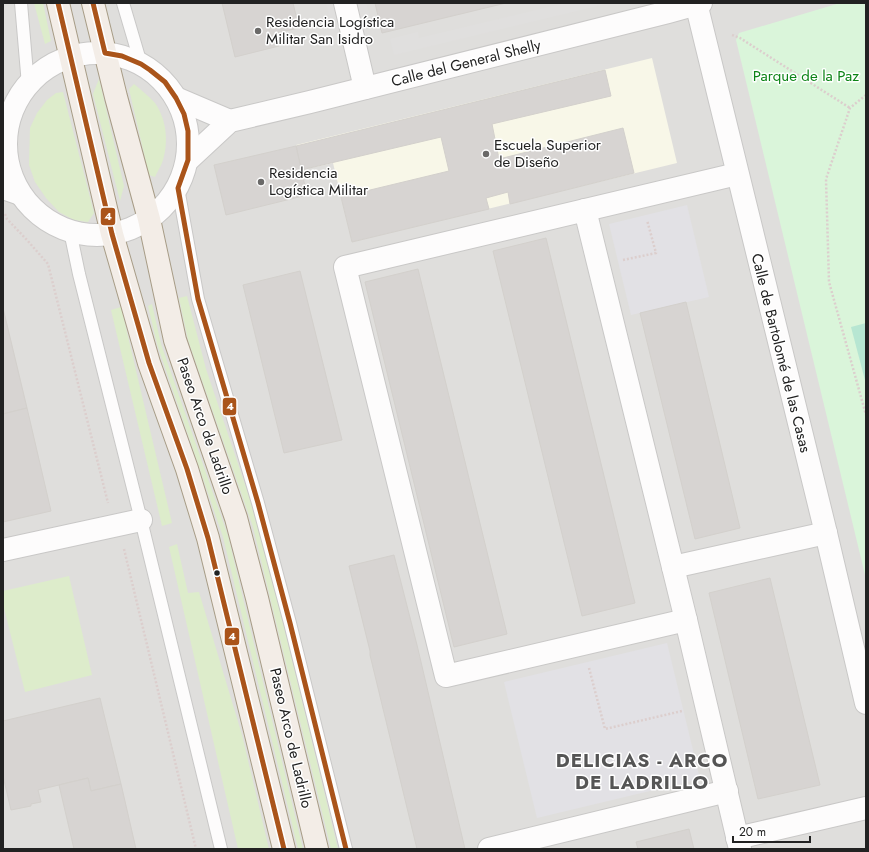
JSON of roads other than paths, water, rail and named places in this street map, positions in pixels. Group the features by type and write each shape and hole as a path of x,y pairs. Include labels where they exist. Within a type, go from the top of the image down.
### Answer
{"main road":[{"name":"Paseo Arco de Ladrillo","path":"58,3 112,234 149,363 187,469 208,538 284,849"},
{"name":"Paseo Arco de Ladrillo","path":"93,3 116,97 149,219 175,340 214,450 238,526 257,598 317,849"}],"street":[{"path":"345,3 365,88"},
{"name":"Calle del General Shelly","path":"188,160 230,121 697,3"},
{"name":"Calle de Bartolomé de las Casas","path":"697,3 737,174 826,533 866,703"},
{"path":"105,53 122,56 141,64 165,82 176,98 184,114 188,131 188,160 178,188 166,205 149,219 132,229 112,234 90,235 70,231 50,222 12,191 13,179 5,166 6,131 14,106 28,85 48,67 71,57 105,53"},
{"path":"176,98 230,121"},
{"path":"686,620 446,676 345,267 737,174"},
{"path":"585,210 686,620 739,843 866,808"},
{"path":"3,550 141,520"},
{"path":"673,567 826,533"},
{"path":"489,849 726,791"}],"lane":[{"path":"21,3 28,85"},
{"path":"123,3 141,64"},
{"name":"Paseo Arco de Ladrillo","path":"178,188 198,299 260,511 290,623 346,849"},
{"path":"70,231 79,274 141,520 221,849"}],"place":[{"name":"Residencia Logística Militar San Isidro","path":"258,31"},
{"name":"Escuela Superior de Diseño","path":"486,154"},
{"name":"Residencia Logística Militar","path":"261,182"}],"district":[{"name":"DELICIAS - ARCO DE LADRILLO","path":"642,771"}],"park label":[{"name":"Parque de la Paz","path":"806,76"}]}
